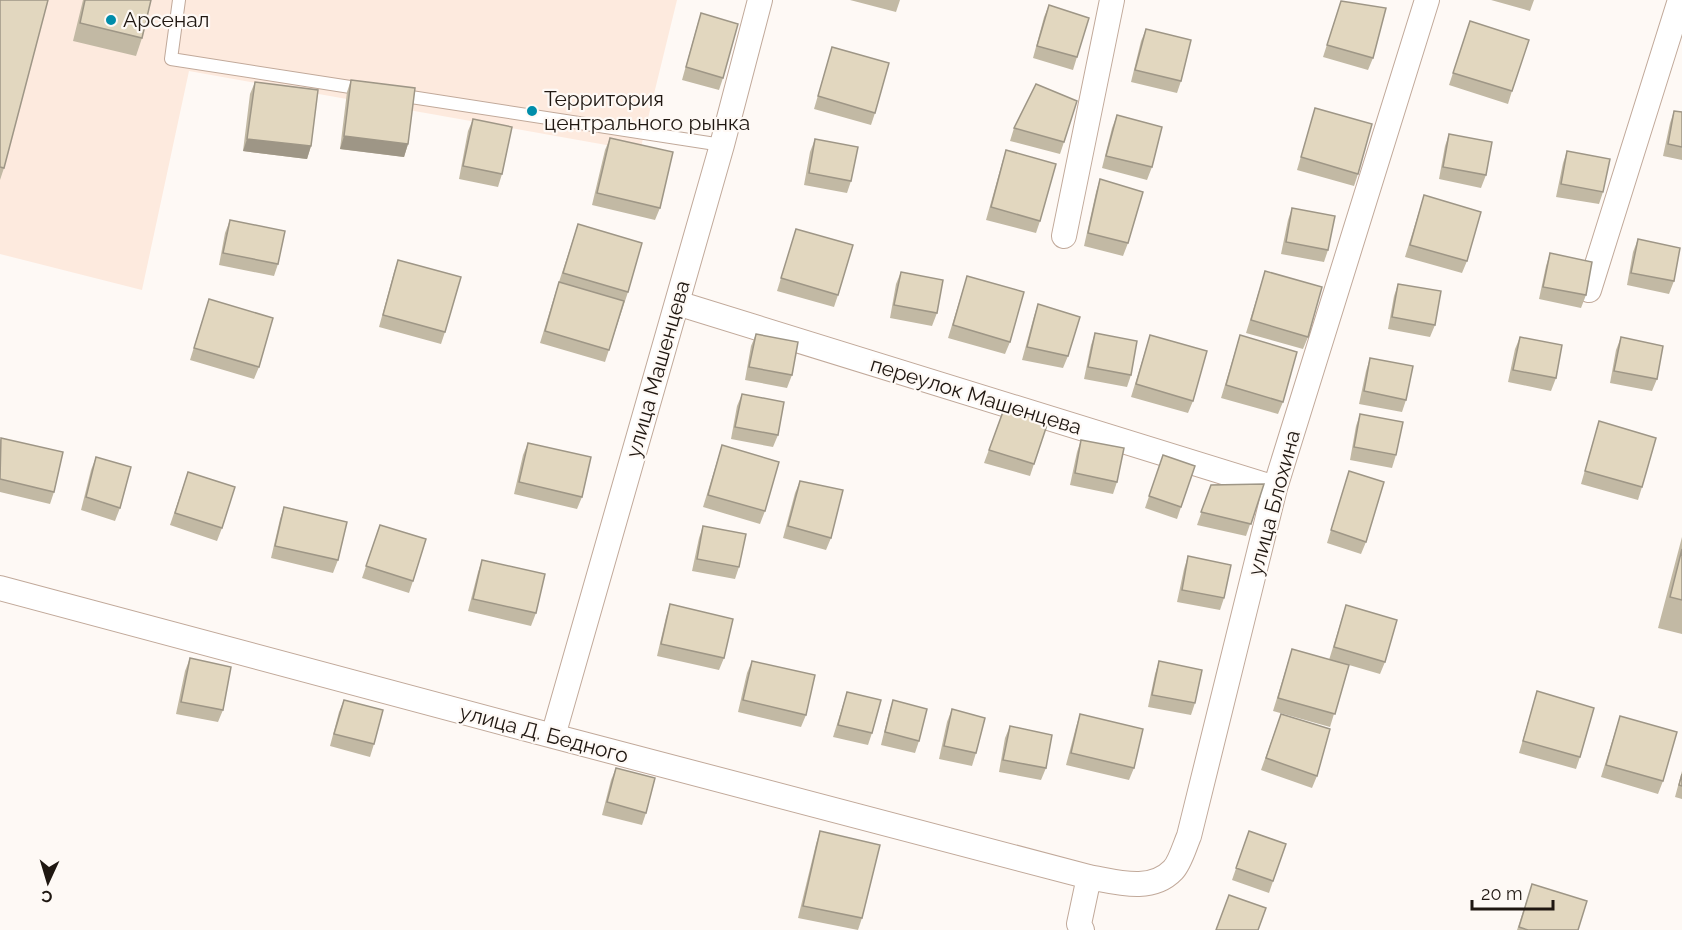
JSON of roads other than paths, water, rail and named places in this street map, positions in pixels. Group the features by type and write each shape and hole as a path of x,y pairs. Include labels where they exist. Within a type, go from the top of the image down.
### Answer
{"street":[{"name":"улица Машенцева","path":"553,736 722,146 760,0"},
{"path":"1064,236 1112,0"},
{"name":"улица Блохина","path":"1089,877 1131,885 1157,882 1174,869 1189,836 1275,488 1427,0"},
{"path":"1589,290 1680,0"},
{"name":"переулок Машенцева","path":"677,303 1275,488"},
{"name":"улица Д. Бедного","path":"0,588 1089,877"},
{"path":"1076,928 1089,877"}],"lane":[{"path":"179,0 171,59 722,146"}],"place":[{"name":"Арсенал","path":"111,20"},
{"name":"Территория центрального рынка","path":"532,111"}]}
